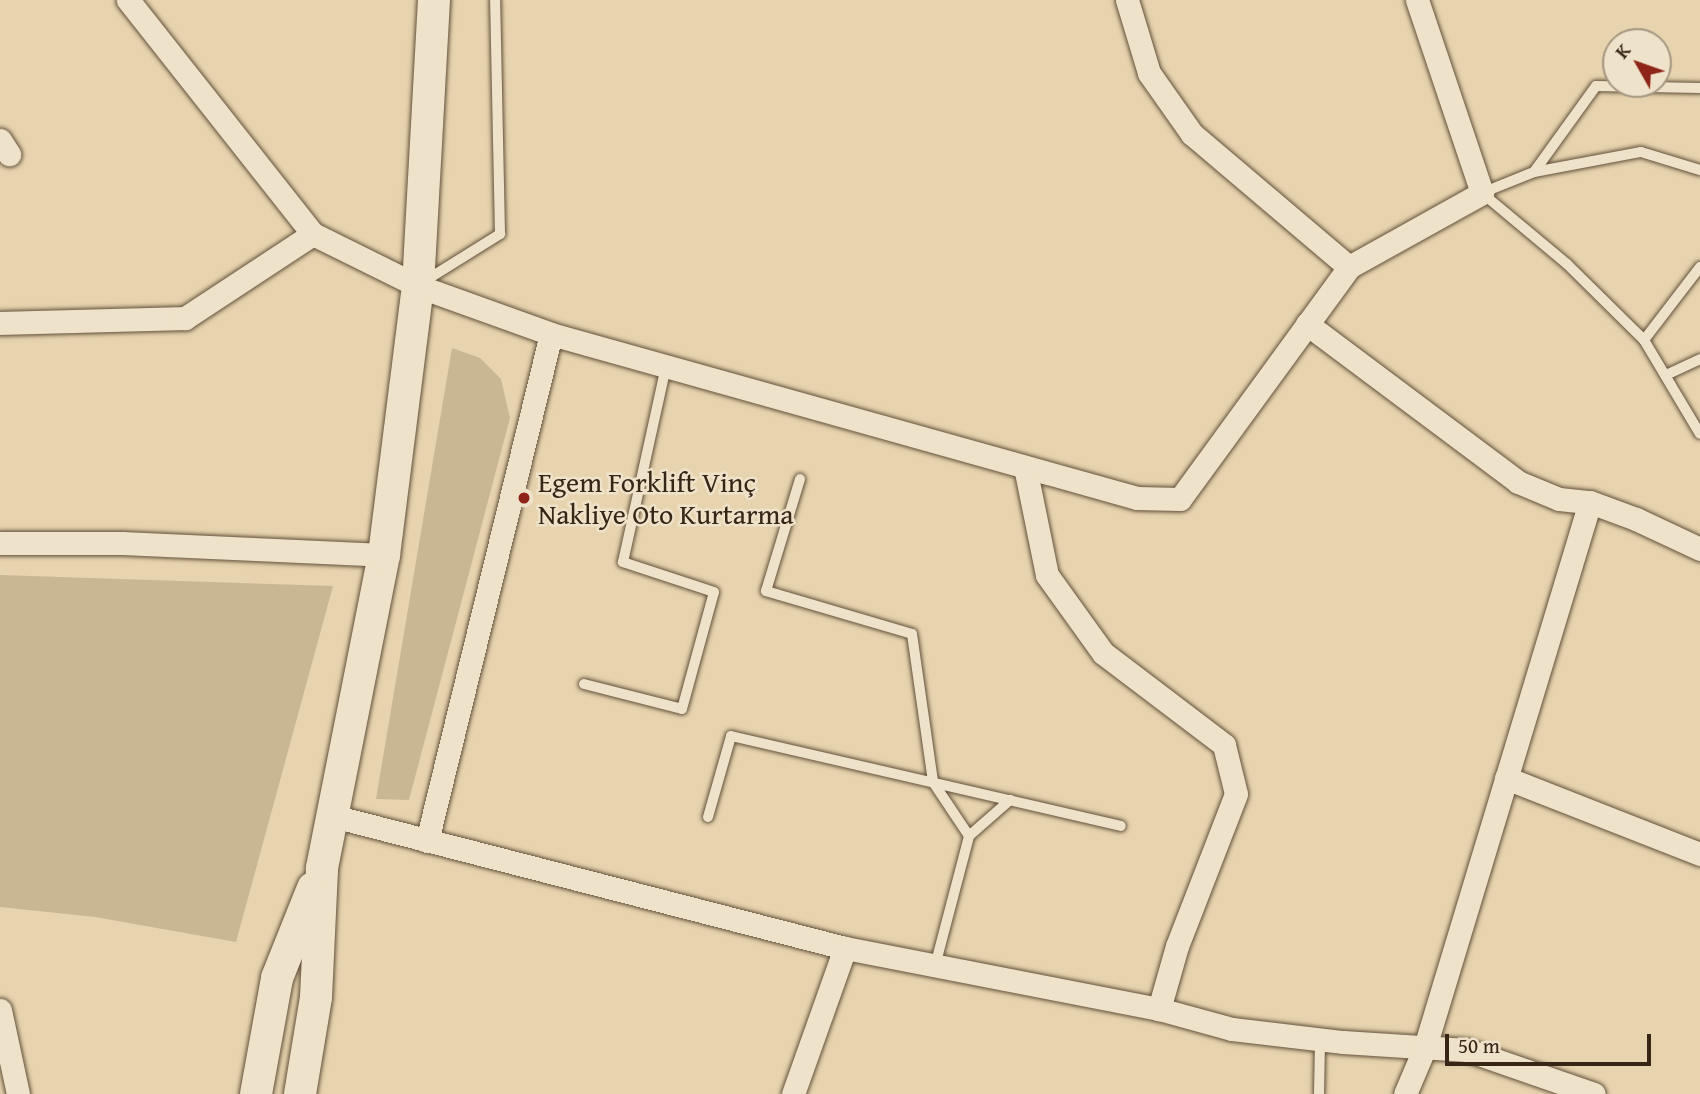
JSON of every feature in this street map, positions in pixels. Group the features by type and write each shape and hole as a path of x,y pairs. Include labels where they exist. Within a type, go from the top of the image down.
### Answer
{"street":[{"path":"128,0 313,234 418,286 551,334 1026,467 1137,498 1180,499 1349,267 1482,193 1417,0"},
{"path":"300,1094 316,997 322,868 384,555 418,286 434,0"},
{"path":"1127,0 1149,73 1192,134 1349,267"},
{"path":"0,323 185,318 313,234"},
{"path":"1307,324 1518,481 1559,499 1590,502 1700,549"},
{"path":"427,841 551,334"},
{"path":"1026,467 1046,575 1103,653 1224,745 1236,794 1177,946 1159,1009"},
{"path":"1405,1094 1425,1047 1590,502"},
{"path":"0,543 122,543 384,555"},
{"path":"1506,778 1700,853"},
{"path":"333,816 845,948 1159,1009 1232,1029 1320,1040 1467,1050 1594,1094"},
{"path":"256,1094 277,978 322,868"},
{"path":"793,1094 845,948"},
{"path":"0,1010 18,1094"}],"lane":[{"path":"418,286 500,234 495,0"},
{"path":"1535,172 1596,86 1700,88"},
{"path":"1700,170 1641,152 1535,172 1482,193 1567,264 1644,340 1700,434"},
{"path":"1644,340 1700,267"},
{"path":"1666,374 1700,359"},
{"path":"584,684 682,709 714,592 623,562 666,366"},
{"path":"800,479 766,592 912,634 933,782 969,836"},
{"path":"708,817 731,736 1121,825"},
{"path":"935,966 969,836 1010,800"},
{"path":"1319,1094 1320,1040"}],"shaded area":[{"path":"452,348 480,358 501,379 510,418 409,800 376,799"},
{"path":"0,575 333,586 236,942 95,917 0,907"}],"place":[{"name":"Egem Forklift Vinç Nakliye Oto Kurtarma","path":"524,498"}]}
